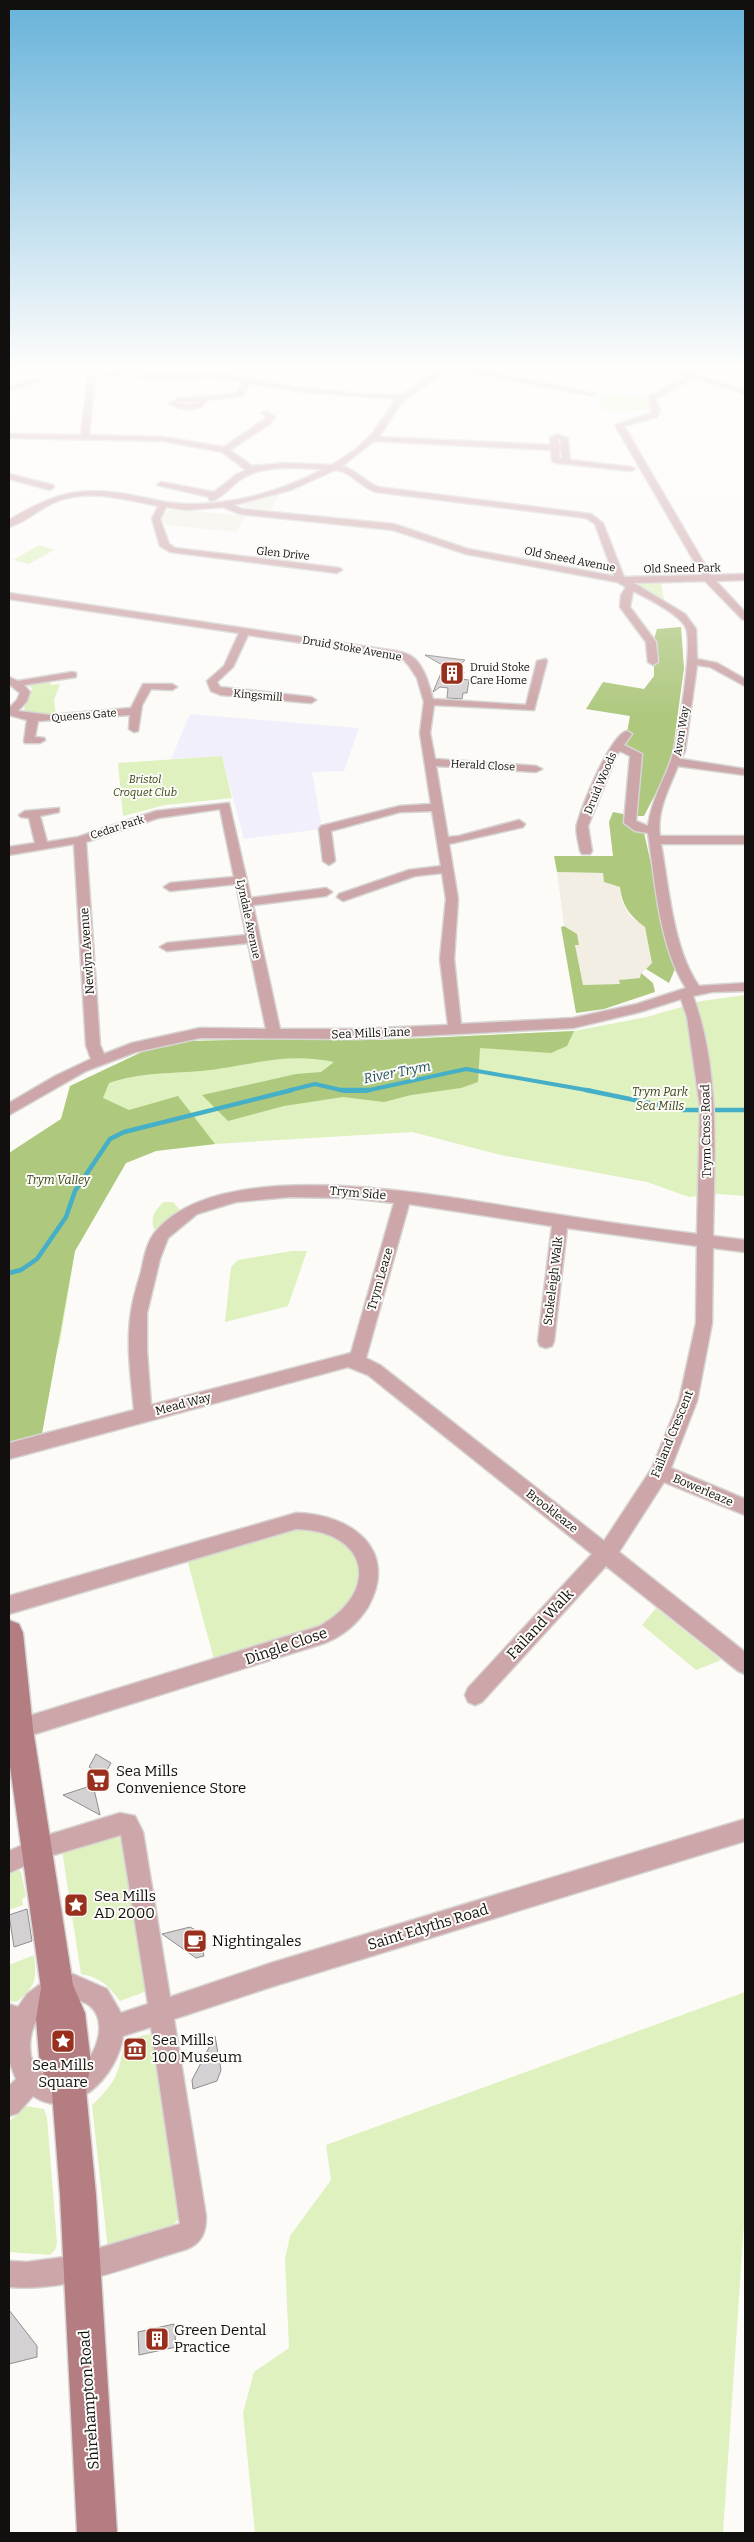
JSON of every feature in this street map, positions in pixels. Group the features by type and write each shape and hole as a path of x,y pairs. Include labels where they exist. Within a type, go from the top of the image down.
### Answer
{"main road":[{"name":"Shirehampton Road","path":"9,1633 18,1729 38,1850 57,1988 52,2019 57,2066 69,2090 97,2533"}],"street":[{"path":"32,483 50,487"},
{"path":"161,485 213,496 234,483"},
{"path":"9,524 56,498 79,492 98,492 162,505 195,507 224,504 259,496 299,483"},
{"path":"363,483 376,489 588,516 599,523 620,580"},
{"path":"653,483 708,578 745,617"},
{"name":"Old Sneed Avenue","path":"224,504 246,512 394,526 466,551 620,580"},
{"name":"Glen Drive","path":"162,505 156,518 165,546 173,550 324,571 337,570"},
{"name":"Old Sneed Park","path":"620,580 745,577"},
{"name":"Avon Way","path":"620,580 667,605 686,621 692,637 692,661 676,762 656,806 654,835 667,915 683,973 679,979 686,993"},
{"path":"632,585 626,595 625,607 651,642 653,662"},
{"name":"Druid Stoke Avenue","path":"9,596 401,655 408,658 422,678 429,702 425,733 452,899 447,959 455,1029"},
{"name":"Kingsmill","path":"245,631 228,666 212,681 215,689 221,692 314,700"},
{"path":"429,702 530,708 542,661"},
{"path":"692,661 712,665 745,683"},
{"name":"Queens Gate","path":"13,682 55,680 72,675"},
{"name":"Queens Gate","path":"13,682 25,692 22,701 11,711 11,716 33,719 136,711"},
{"name":"Queens Gate","path":"134,728 136,711 147,686 172,687"},
{"path":"33,719 29,741 40,740"},
{"name":"Druid Woods","path":"586,851 582,826 616,745 627,734"},
{"name":"Druid Woods","path":"616,745 636,754 630,823 654,835"},
{"name":"Herald Close","path":"430,762 536,768"},
{"path":"676,762 745,772"},
{"name":"Cedar Park","path":"9,851 80,840 156,815 226,805"},
{"name":"Lyndale Avenue","path":"226,805 274,1034"},
{"path":"329,861 325,829 337,822 400,809 436,807"},
{"path":"42,846 29,815 55,810"},
{"path":"442,841 459,840 513,829"},
{"path":"654,835 745,840"},
{"name":"Newlyn Avenue","path":"80,840 93,1045 99,1060"},
{"path":"348,893 413,872 446,869"},
{"path":"170,887 186,889 241,880"},
{"path":"247,902 318,890"},
{"path":"167,947 183,949 253,938"},
{"name":"Sea Mills Lane","path":"9,1110 60,1079 99,1060 146,1043 200,1033 359,1034 587,1020 686,993 745,987"},
{"name":"Trym Cross Road","path":"686,993 694,1017 707,1112 707,1241"},
{"name":"Trym Side","path":"143,1415 138,1354 140,1312 152,1259 162,1234 173,1223 204,1204 252,1194 311,1190 403,1197 560,1222 745,1246"},
{"name":"Trym Leaze","path":"357,1361 403,1197"},
{"name":"Stokeleigh Walk","path":"546,1341 560,1222"},
{"name":"Failand Crescent","path":"605,1554 615,1543 660,1472 688,1401 700,1351 704,1323 707,1241"},
{"name":"Mead Way","path":"9,1451 348,1360 357,1361"},
{"name":"Brookleaze","path":"357,1361 374,1370 745,1664"},
{"name":"Bowerleaze","path":"660,1472 745,1507"},
{"name":"Dingle Close","path":"9,1604 296,1520 312,1520 328,1524 346,1534 360,1547 368,1562 369,1579 355,1611 339,1627 325,1634 18,1729"},
{"name":"Failand Walk","path":"475,1695 605,1554"},
{"path":"9,1862 38,1850 120,1824 127,1824 132,1832 193,2216 193,2228 187,2236 81,2267 32,2276 9,2274"},
{"name":"Saint Edyths Road","path":"111,2028 271,1975 745,1830"},
{"path":"73,1986 88,1989 100,1998 108,2012 111,2028 110,2044 104,2060 95,2073 83,2084 69,2090 54,2092 42,2088 31,2080 22,2068 18,2053 19,2037 16,2018 44,1995 57,1988 73,1986"},
{"path":"9,2104 31,2080"}],"shaded area":[{"path":"280,494 271,510 241,506 244,504"},
{"path":"171,509 246,516 236,532 167,525 162,520 163,514"},
{"path":"190,714 359,728 344,771 312,772 322,829 244,839 222,756 171,759"},
{"path":"557,872 603,873 604,882 620,887 621,899 630,916 645,927 653,963 641,973 640,978 620,980 620,984 583,985 575,945 578,945 577,934 564,926"}],"green space":[{"path":"39,545 54,550 29,564 13,560"},
{"path":"639,581 661,581 664,601 637,586"},
{"path":"681,627 684,668 672,757 644,816 632,816 638,751 625,744 630,716 586,709 603,682 644,689 654,676 654,639 657,629"},
{"path":"49,680 51,685 60,684 54,700 56,714 43,715 25,712 24,708 32,689 28,684"},
{"name":"Bristol Croquet Club","path":"222,756 232,798 165,805 123,816 118,763"},
{"path":"613,812 623,814 626,823 644,833 675,969 669,983 646,969 652,963 645,927 628,910 620,887 604,882 603,873 557,872 554,856 613,856 609,822"},
{"path":"564,926 577,934 579,945 575,945 583,985 620,984 619,980 640,978 641,973 653,983 655,992 604,1009 576,1013 561,927"},
{"name":"Trym Park Sea Mills","path":"745,995 745,1196 718,1194 689,1197 647,1182 501,1155 412,1132 215,1144 156,1151 126,1163 75,1251 60,1342 48,1376 9,1443 9,1153 61,1119 70,1086 144,1051 191,1041 271,1039 382,1040 574,1031 647,1017 702,1001"},
{"name":"Trym Valley","path":"574,1031 567,1046 551,1053 480,1048 478,1082 461,1088 411,1095 384,1102 343,1097 284,1106 228,1121 202,1095 296,1074 321,1072 334,1062 299,1058 282,1059 200,1071 143,1075 109,1083 103,1098 129,1110 178,1096 215,1144 156,1151 126,1163 75,1251 42,1434 9,1443 9,1153 61,1119 70,1086 144,1051 191,1041 271,1039 382,1040"},
{"path":"164,1202 173,1202 180,1210 157,1230 154,1229 153,1217"},
{"path":"292,1251 307,1251 288,1306 225,1322 231,1267 238,1260"},
{"path":"308,1527 344,1541 362,1565 358,1593 340,1620 215,1663 188,1563 192,1558 290,1528"},
{"path":"656,1608 721,1660 696,1670 642,1625"},
{"path":"113,1833 122,1835 147,1991 120,2001 104,1983 94,1977 81,1974 62,1850"},
{"path":"18,1870 21,1872 26,1896 22,1899 23,1905 9,1910 9,1874"},
{"path":"34,1955 35,1977 32,1987 17,2002 9,2001 9,1965"},
{"path":"745,1992 745,2208 723,2533 255,2533 243,2413 254,2372 289,2348 285,2259 290,2236 331,2180 326,2145"},
{"path":"149,2034 154,2041 184,2210 170,2228 161,2234 141,2242 108,2250 92,2105 107,2090 116,2076 121,2061 124,2040"},
{"path":"25,2106 44,2109 47,2118 57,2243 55,2250 50,2255 9,2252 9,2122"}],"building":[{"path":"425,655 465,660 454,671 464,672 461,679 469,680 467,693 463,693 462,699 447,698 448,688 440,687 433,692 444,666"},
{"path":"96,1754 111,1763 104,1775 89,1767"},
{"path":"93,1785 100,1815 63,1795"},
{"path":"27,1909 32,1941 14,1947 9,1915"},
{"path":"190,1927 199,1932 204,1956 196,1958 162,1934"},
{"path":"215,2036 221,2070 217,2081 193,2089 192,2080"},
{"path":"9,2310 37,2346 37,2357 9,2364"},
{"name":"Green Dental Practice","path":"174,2324 176,2347 139,2355 138,2332"}],"waterway":[{"name":"River Trym","path":"370,1090 466,1069 592,1091"},
{"name":"River Trym","path":"287,1091 315,1084 341,1090"},
{"name":"River Trym","path":"9,1273 21,1270 37,1259 66,1217 75,1191 110,1139 124,1132 292,1090"},
{"name":"River Trym","path":"341,1090 370,1090"},
{"name":"River Trym","path":"341,1090 370,1090"},
{"name":"River Trym","path":"586,1090 683,1110 745,1110"}],"place":[{"name":"Druid Stoke Care Home","path":"452,673"},
{"name":"Sea Mills Convenience Store","path":"98,1780"},
{"name":"Sea Mills AD 2000","path":"76,1905"},
{"name":"Nightingales","path":"195,1941"},
{"name":"Sea Mills Square","path":"63,2041"},
{"name":"Sea Mills 100 Museum","path":"135,2049"},
{"name":"Green Dental Practice","path":"157,2339"}]}
